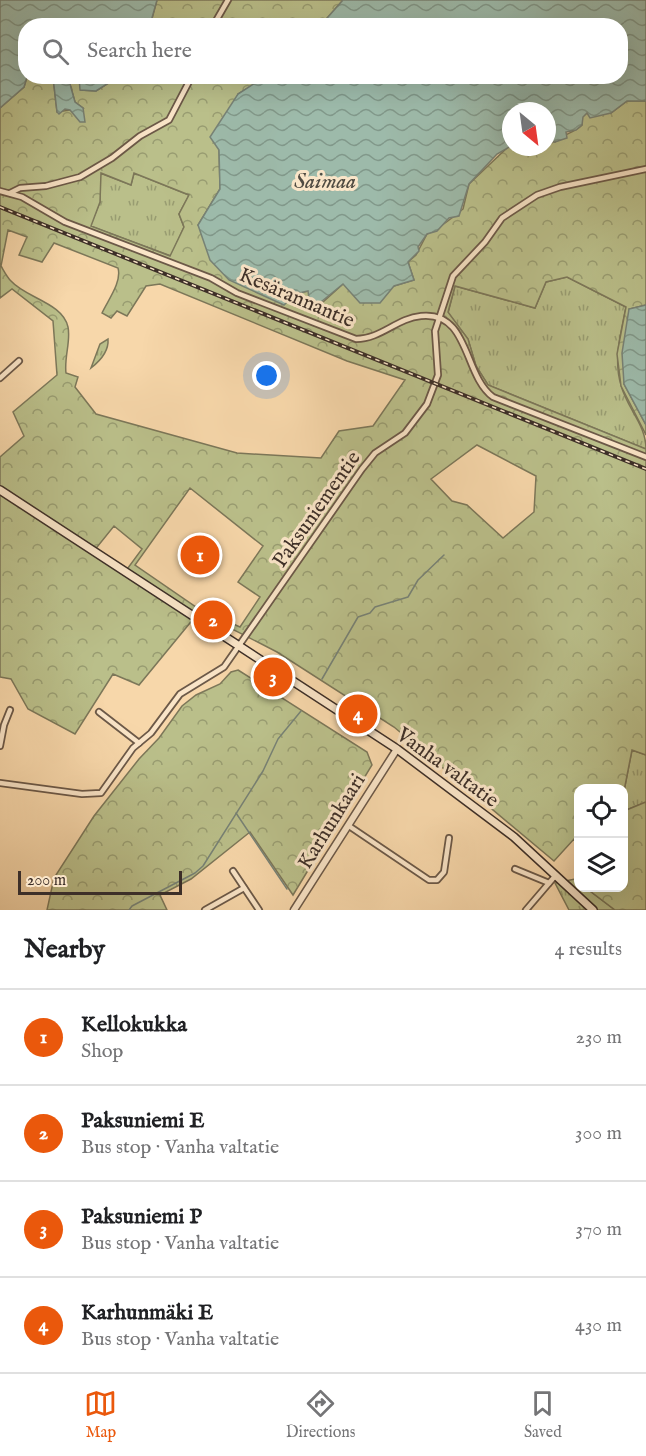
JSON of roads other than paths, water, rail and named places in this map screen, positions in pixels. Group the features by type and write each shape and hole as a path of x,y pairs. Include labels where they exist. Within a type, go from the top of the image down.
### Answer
{"main road":[{"name":"Vanha valtatie","path":"0,490 397,749 471,802 593,910"}],"street":[{"path":"218,18 228,2 234,0"},
{"path":"10,194 20,188 46,186 80,177 112,158 140,136 169,120 188,84"},
{"name":"Paksuniementie","path":"0,783 101,794 139,743 151,734 180,694 224,667 375,453 405,433 422,414 438,375 435,341 439,318 453,276 502,218 537,195 560,187 646,169"},
{"name":"Kesärannantie","path":"0,191 35,204 65,222 211,278 237,293 356,339 374,337 414,317 439,318"},
{"path":"439,318 448,322 460,334 479,384 493,397 646,457"},
{"path":"0,378 19,361"},
{"path":"0,746 10,710"},
{"path":"99,712 139,743"},
{"name":"Karhunkaari","path":"294,910 397,749"},
{"path":"349,826 429,880 437,880 444,872 449,838"},
{"path":"515,869 549,883"},
{"path":"233,871 259,910"},
{"path":"526,910 556,875"},
{"path":"205,910 244,888"}],"water":[{"path":"0,0 157,0 152,18 18,18 18,84 25,84 0,108"},
{"name":"Saimaa","path":"343,0 646,0 646,101 627,101 611,113 590,118 587,113 583,117 582,125 576,130 566,132 567,138 556,142 556,102 502,102 502,151 469,184 459,216 449,218 437,231 427,234 418,247 419,251 408,262 414,280 394,286 380,303 360,303 343,284 316,306 310,306 308,291 295,294 284,305 229,280 210,260 198,225 220,189 219,150 210,137 238,94 254,84 628,84 628,18 327,18"},
{"path":"54,84 70,84 75,102 83,108 85,122 80,122 70,110 65,109 59,114"},
{"path":"80,84 107,84 96,91 80,90"},
{"path":"646,305 646,425 624,384 622,353 629,309"}],"waterway":[{"path":"322,679 358,617 370,613 375,607 408,597 418,580 444,555"},
{"path":"129,910 132,906 195,873 203,866 263,771 278,739 301,711"},
{"path":"236,813 287,889"}],"railway":[{"path":"0,207 646,469"}],"place":[{"name":"Kellokukka","path":"200,555"},
{"name":"Paksuniemi E","path":"213,620"},
{"name":"Paksuniemi P","path":"273,677"},
{"name":"Karhunmäki E","path":"358,714"}]}
